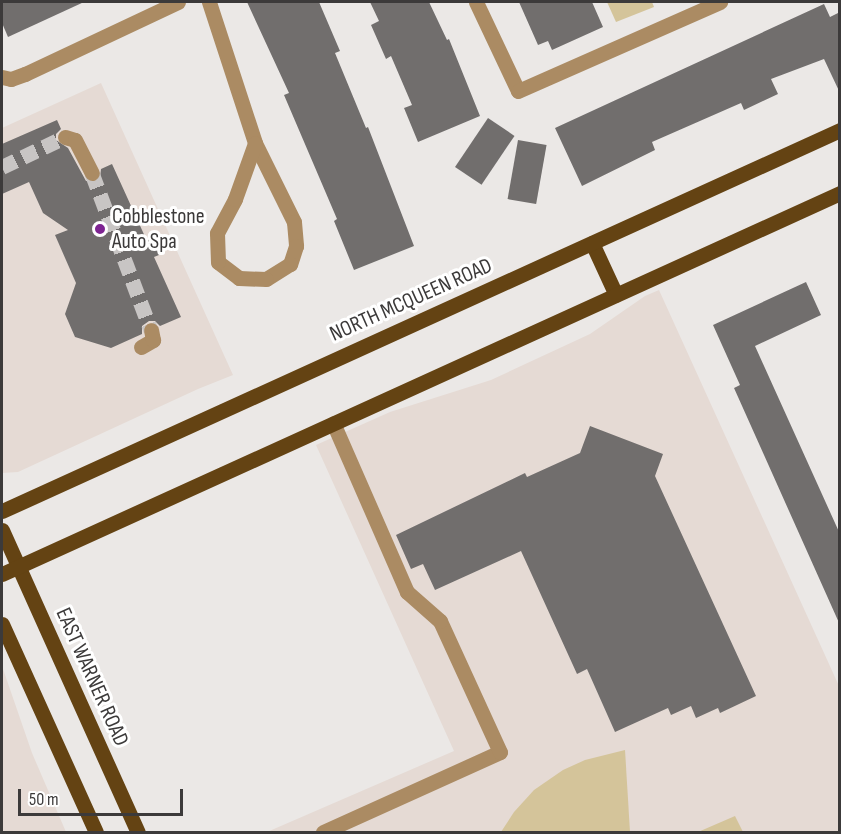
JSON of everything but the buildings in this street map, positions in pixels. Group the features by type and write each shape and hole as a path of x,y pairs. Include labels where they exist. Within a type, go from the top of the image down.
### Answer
{"main road":[{"name":"NORTH MCQUEEN ROAD","path":"2,511 840,129"},
{"path":"2,574 840,194"},
{"path":"592,243 616,295"},
{"name":"EAST WARNER ROAD","path":"4,535 138,832"},
{"path":"2,624 96,832"}],"street":[{"path":"2,77 11,79 26,74 178,2"},
{"path":"208,2 255,143 294,222 296,246 290,264 266,279 238,278 218,262 217,234 235,199 255,143"},
{"path":"476,2 518,92 720,2"},
{"path":"65,137 75,140 92,173"},
{"path":"141,347 153,340 151,330"},
{"path":"323,832 500,752 440,621 407,592 333,423"}],"shaded area":[{"path":"607,2 652,2 654,7 616,22"},
{"path":"101,83 233,375 18,472 2,473 2,128"},
{"path":"659,290 839,686 839,832 267,832 454,751 316,445 390,412 491,380 590,334 645,296"},
{"path":"2,666 32,753 66,832 2,832"},
{"path":"625,750 630,832 501,832 514,812 534,790 563,770 585,760"},
{"path":"735,816 743,832 698,832"}],"tunnel":[{"path":"2,167 65,137"},
{"path":"92,173 151,330"}],"place":[{"name":"Cobblestone Auto Spa","path":"100,229"}]}
